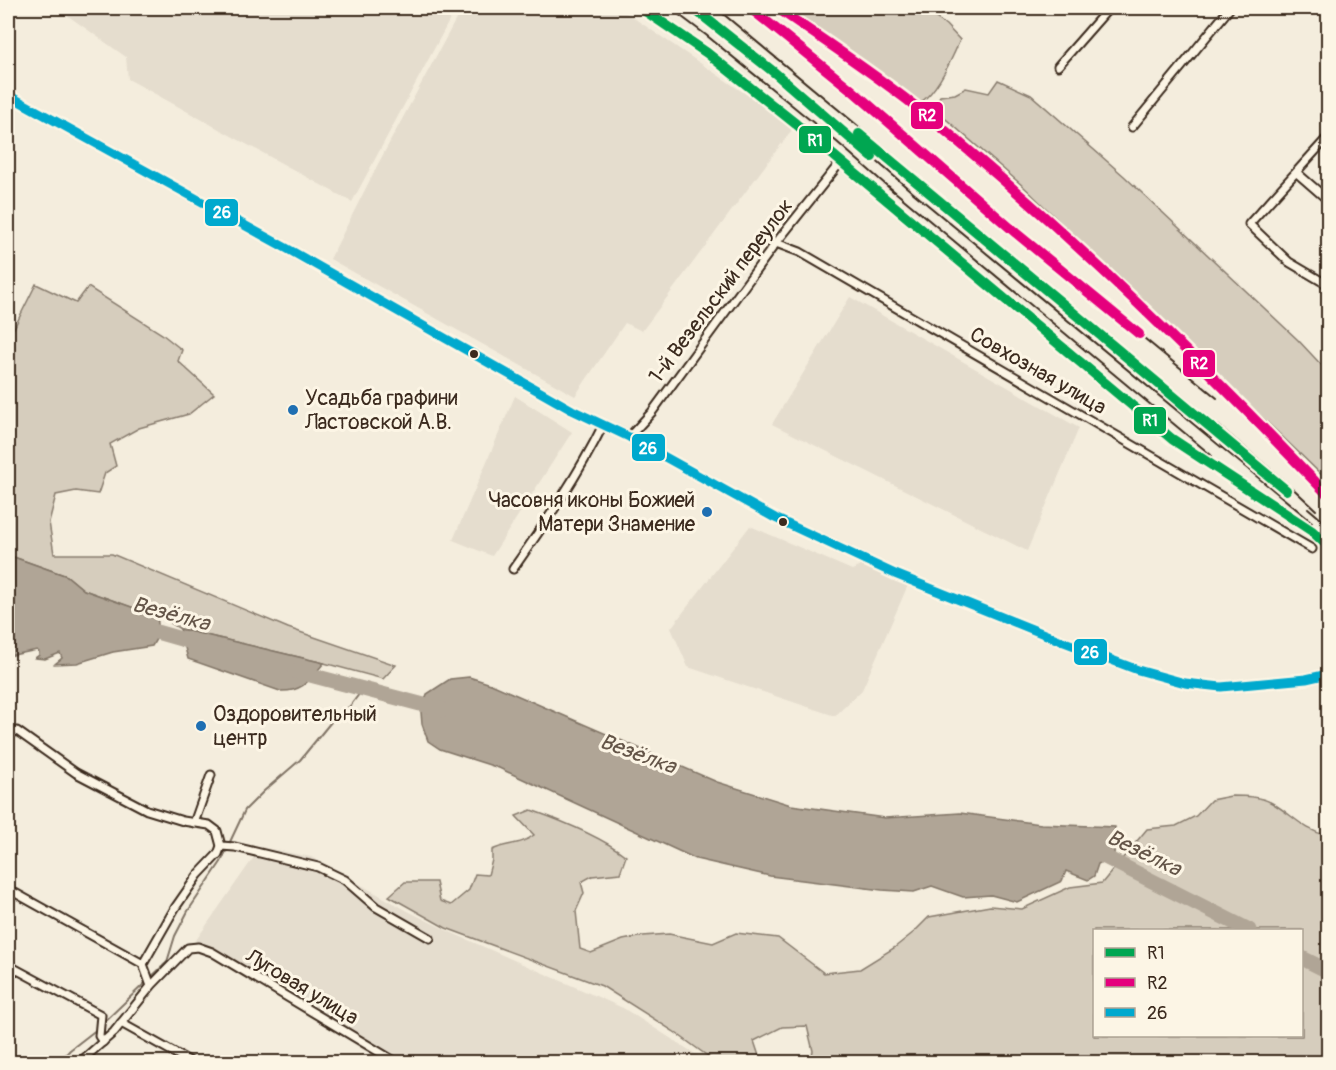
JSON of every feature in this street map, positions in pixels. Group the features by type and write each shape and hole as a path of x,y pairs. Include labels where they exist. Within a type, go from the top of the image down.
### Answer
{"street":[{"path":"1058,66 1109,8"},
{"path":"1132,127 1230,8"},
{"path":"8,95 564,405 629,437 775,518 895,574 1138,670 1185,683 1221,687 1306,680 1329,674"},
{"path":"1329,137 1249,224 1289,262 1329,285"},
{"name":"1-й Везельский переулок","path":"629,437 652,412 776,243 839,164"},
{"path":"1297,173 1329,200"},
{"name":"Совхозная улица","path":"776,243 800,252 1312,549"},
{"path":"513,568 550,516 590,452 603,425"},
{"path":"18,731 76,773 147,810 183,821 209,825 217,831 221,846 218,854 198,875 175,908 143,964"},
{"path":"194,823 211,775"},
{"path":"221,846 318,867 345,880 376,907 430,938"},
{"path":"8,902 10,891 143,964 151,986 104,1042 80,1062"},
{"name":"Луговая улица","path":"151,986 188,948 198,947 212,952 396,1062"},
{"path":"8,964 100,1015 99,1036 104,1042"},
{"path":"121,1023 191,1062"}],"shaded area":[{"path":"57,8 456,8 352,202 128,79 126,57"},
{"path":"462,8 619,8 794,127 642,331 625,323 575,396 330,259"},
{"path":"787,8 921,8 946,25 960,40 938,83 921,102"},
{"path":"998,80 1031,95 1124,176 1298,340 1328,372 1328,481 1024,187 939,113 935,105 940,96 955,94 966,88 989,93"},
{"path":"36,284 76,303 88,287 162,334 182,350 178,361 214,394 189,414 139,428 110,444 116,466 105,473 98,494 76,491 56,495 49,522 54,554 112,554 288,628 396,665 383,679 180,629 157,614 142,611 84,590 67,576 8,555 8,335 14,328"},
{"path":"850,297 1079,428 1027,551 772,424"},
{"path":"515,396 572,432 492,556 453,540"},
{"path":"750,526 852,570 864,565 908,585 862,690 835,716 688,667 671,628"},
{"path":"1247,796 1272,803 1298,822 1328,836 1328,1062 810,1062 813,1051 807,1026 782,1027 754,1041 761,1062 716,1062 673,1031 602,986 446,928 389,896 405,882 436,882 440,901 451,905 469,890 475,874 488,875 492,850 524,841 534,835 516,816 531,810 593,836 626,856 620,873 592,876 581,882 584,893 576,911 580,949 591,953 623,940 669,934 713,943 736,933 778,938 824,973 860,969 894,948 929,917 990,906 1022,909 1070,887 1102,883 1147,829 1176,826 1196,816 1211,800"},
{"path":"261,847 311,857 450,932 623,1008 708,1062 383,1062 194,943"}],"water":[{"path":"8,555 67,576 84,590 157,614 159,634 152,646 113,652 77,663 55,664 62,658 60,653 45,659 35,658 39,655 37,650 8,656"},
{"path":"180,629 324,663 301,687 280,691 188,659"},
{"path":"469,677 491,684 717,782 791,805 885,818 960,813 1041,824 1115,827 1114,855 1098,864 1094,876 1088,880 1066,871 1062,881 1017,902 991,895 963,897 932,886 914,892 770,876 696,859 499,768 440,749 428,741 422,724 421,712 427,694 450,679"}],"waterway":[{"name":"Везёлка","path":"139,627 202,645"},
{"name":"Везёлка","path":"295,671 443,710"},
{"path":"229,844 245,810 300,760 331,722 350,706 363,689"},
{"path":"101,1025 167,962 175,936 188,911 221,862 227,849"},
{"name":"Везёлка","path":"1091,852 1247,929"},
{"name":"Везёлка","path":"1303,958 1328,971"},
{"path":"59,1062 70,1050 97,1029"}],"railway":[{"path":"641,8 707,53 796,124 1172,439 1312,531 1328,546"},
{"path":"670,8 837,142 894,192"},
{"path":"693,8 775,73 911,191 1312,522"},
{"path":"716,8 881,145"},
{"path":"750,8 853,91 1016,233 1217,398"},
{"path":"870,143 1222,437"},
{"path":"888,186 1211,455"},
{"path":"1218,425 1316,510"},
{"path":"1308,508 1328,525"}],"transit line":[{"name":"R1","path":"641,8 707,53 796,124 1172,439 1312,531 1328,546"},
{"name":"R1","path":"693,8 775,73 872,157"},
{"name":"R2","path":"750,8 853,91 1016,233 1139,334"},
{"name":"R2","path":"777,8 906,99 1030,204 1182,346 1328,495"},
{"name":"26","path":"8,95 286,248 572,410 629,437 775,518 895,574 1138,670 1185,683 1221,687 1306,679 1328,674"},
{"name":"R1","path":"859,134 1286,490"}],"place":[{"name":"Усадьба графини Ластовской А.В.","path":"293,410"},
{"name":"Часовня иконы Божией Матери Знамение","path":"707,512"},
{"name":"Оздоровительный центр","path":"201,726"}]}
